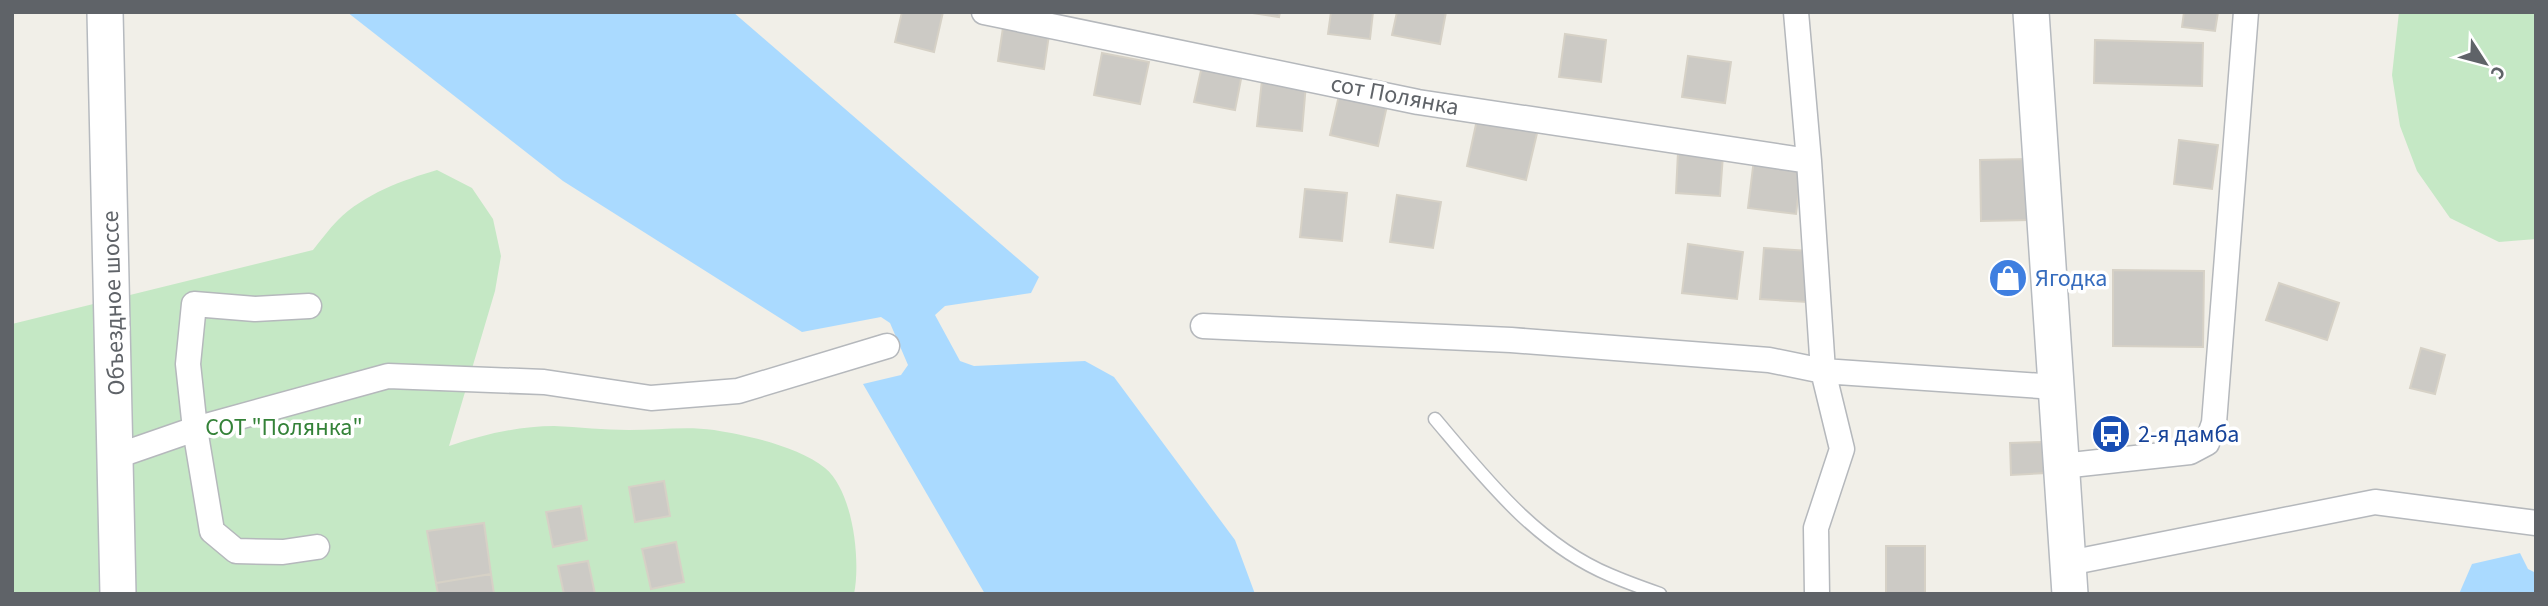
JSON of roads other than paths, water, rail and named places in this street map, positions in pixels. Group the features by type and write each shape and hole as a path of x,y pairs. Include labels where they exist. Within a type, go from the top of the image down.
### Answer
{"main road":[{"name":"Объездное шоссе","path":"105,12 118,594"},
{"path":"2031,12 2070,578"}],"street":[{"name":"сот Полянка","path":"984,12 1418,102 1809,161"},
{"path":"1796,12 1823,371 1842,449 1816,528 1817,594"},
{"path":"2062,466 2190,452 2207,443 2214,423 2246,12"},
{"path":"309,306 255,309 194,304 188,364 195,429 212,531 236,551 283,552 317,547"},
{"path":"1203,326 1511,340 1769,360 1823,371 2056,387"},
{"path":"117,456 195,429 388,376 544,382 651,398 738,391 887,346"},
{"path":"2070,578 2375,502 2536,523"}],"lane":[{"path":"1435,419 1493,487 1528,522 1563,549 1608,575 1660,594"}],"water":[{"path":"347,12 733,12 1039,277 1031,293 945,306 935,315 960,361 974,366 1085,361 1114,377 1235,540 1255,594 985,594 863,384 901,375 908,365 890,323 881,317 802,332 563,181"},
{"path":"2520,553 2528,569 2536,573 2536,594 2459,594 2472,564"}],"place":[{"name":"Ягодка","path":"2008,278"},
{"name":"2-я дамба","path":"2111,434"}],"park label":[{"name":"СОТ \"Полянка\"","path":"284,427"}]}
